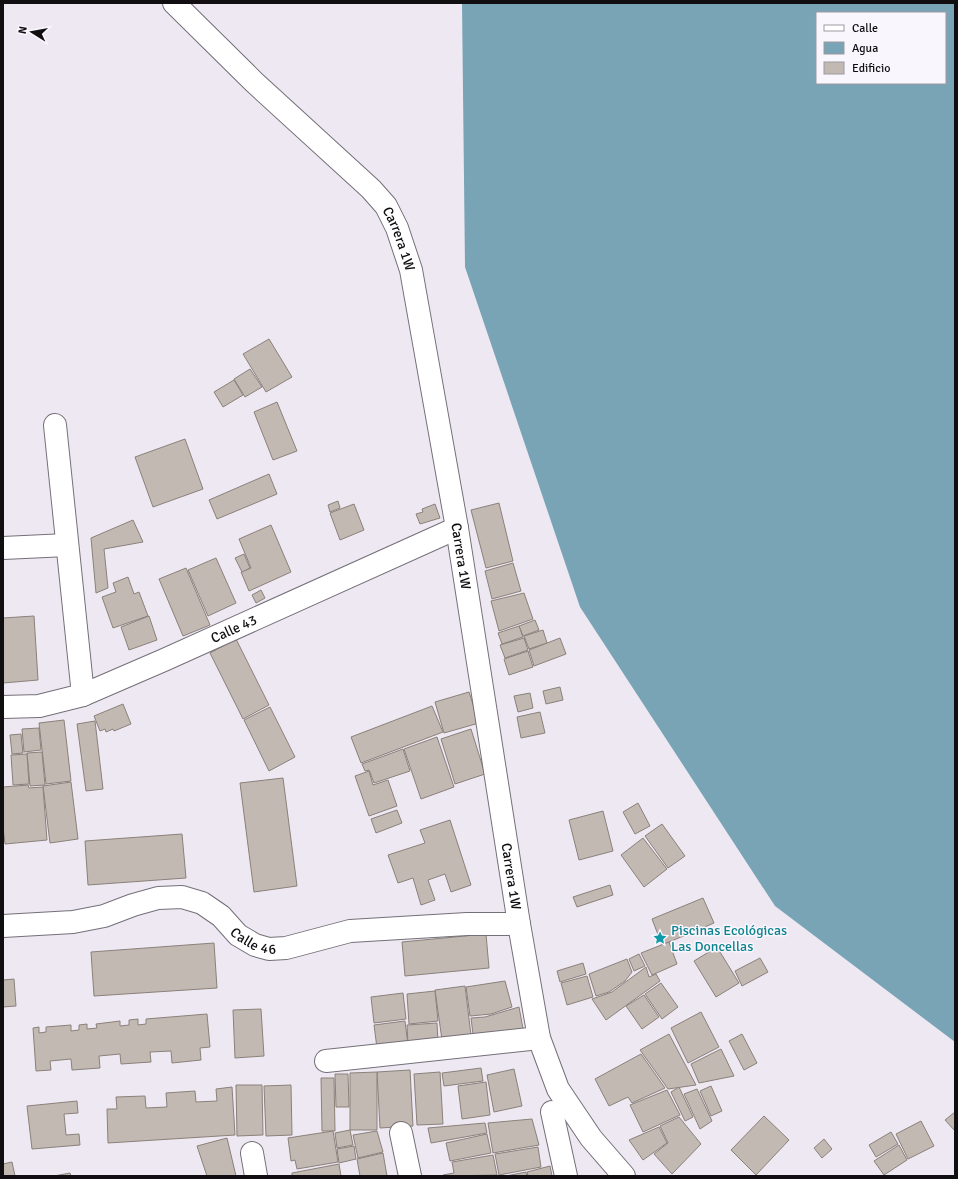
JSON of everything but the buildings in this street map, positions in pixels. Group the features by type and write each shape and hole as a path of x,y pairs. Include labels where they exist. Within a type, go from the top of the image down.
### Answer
{"street":[{"name":"Carrera 1W","path":"174,3 254,82 371,189 386,206 397,228 411,270 457,528 519,924 539,1038 558,1089 591,1138 624,1176"},
{"path":"55,425 83,695"},
{"name":"Calle 43","path":"3,707 39,706 83,695 457,528"},
{"path":"3,548 67,545"},
{"name":"Calle 46","path":"3,926 73,922 104,916 133,905 158,898 182,897 202,903 221,916 238,935 255,945 269,949 286,948 350,931 467,924 519,924"},
{"path":"326,1061 539,1038"},
{"path":"552,1112 566,1176"},
{"path":"401,1132 410,1176"},
{"path":"252,1153 256,1176"}],"water":[{"path":"462,3 955,3 955,1042 775,906 580,607 465,267"}],"place":[{"name":"Piscinas Ecológicas Las Doncellas","path":"660,938"}]}
